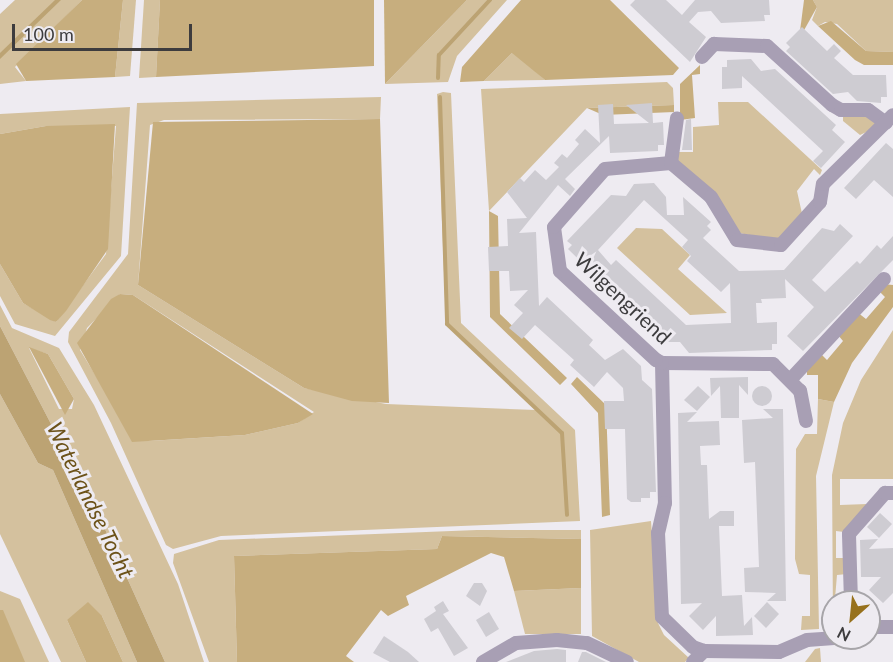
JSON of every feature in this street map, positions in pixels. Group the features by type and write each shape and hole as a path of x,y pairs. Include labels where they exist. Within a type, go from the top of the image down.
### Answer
{"street":[{"path":"677,118 671,163 711,197 737,240 782,245 820,202 823,184 889,119 868,110 841,110 832,105 767,46 714,44 702,57"},
{"name":"Wilgengriend","path":"671,163 605,169 554,226 560,271 662,363 759,361 773,364 800,391 806,421"},
{"path":"790,380 884,279"},
{"name":"Wilgengriend","path":"662,363 665,503 658,533 660,610 683,639 704,651"},
{"path":"851,590 849,534 885,493 893,493"},
{"path":"693,662 704,651 779,652 807,640 821,639"},
{"path":"483,662 516,643 557,640 587,644 627,662"}],"shaded area":[{"path":"15,0 82,0 15,67 26,81 0,84 0,14"},
{"path":"55,0 61,0 0,59 0,53"},
{"path":"82,0 123,0 115,77 26,81 16,64"},
{"path":"123,0 136,0 130,76 115,77"},
{"path":"144,0 160,0 156,77 139,78"},
{"path":"160,0 374,0 374,66 156,77"},
{"path":"384,0 467,0 385,84"},
{"path":"467,0 507,0 457,56 448,82 385,84"},
{"path":"521,0 610,0 679,68 673,75 545,80 512,53 484,81 460,82 462,67"},
{"path":"804,0 813,0 817,7 803,32 800,31"},
{"path":"813,0 893,0 893,52 866,51 837,24 825,22 818,26 812,20 817,7"},
{"path":"831,21 866,51 893,52 893,65 864,65 855,60 818,26"},
{"path":"512,53 515,53 545,80 484,81"},
{"path":"700,65 700,74 692,75 695,118 680,120 680,84"},
{"path":"667,82 673,88 674,105 587,108 489,211 481,89"},
{"path":"451,93 461,323 575,430 580,521 221,536 173,549 166,545 111,423 68,342 69,332 128,254 137,103 381,97 380,119 164,120 150,125 138,285 304,388 386,404 536,410 446,324 437,94","holes":["120,294 133,295 314,412 298,423 245,435 149,441 113,404 80,350 87,328"]},
{"path":"718,102 748,102 822,170 820,175 814,169 797,191 803,218 781,241 739,233 675,160 678,152 693,152 693,127 719,125"},
{"path":"674,105 674,112 603,115 587,108"},
{"path":"130,107 121,256 55,336 15,324 0,296 0,264 23,303 56,322 106,254 116,126 46,126 0,134 0,114"},
{"path":"866,114 876,119 875,128 860,135 843,121 843,116"},
{"path":"380,119 389,403 352,401 304,388 138,285 153,122"},
{"path":"115,124 108,249 56,322 23,303 0,264 0,134 46,126"},
{"path":"489,211 498,216 500,314 567,378 560,385 490,317"},
{"path":"636,228 662,229 690,255 678,269 727,313 690,315 617,248"},
{"path":"883,284 893,285 893,307 852,363 834,402 818,399 818,375 807,375 807,370 820,353 827,360 843,341 838,335 857,312 866,319 885,297 878,290"},
{"path":"120,294 133,295 313,414 298,423 245,435 132,442 77,343 111,299"},
{"path":"0,305 12,328 59,348 94,405 178,584 204,662 165,662 100,518 0,326","holes":["29,348 48,354 74,399 72,409 59,409"]},
{"path":"0,326 100,518 165,662 137,662 53,470 38,463 0,394"},
{"path":"893,330 893,479 840,479 840,505 867,504 844,532 836,531 836,558 846,558 847,574 837,575 836,590 833,590 832,475 843,423 861,380"},
{"path":"29,347 48,354 74,399 65,415"},
{"path":"577,377 606,405 610,515 602,517 598,413 571,384"},
{"path":"0,394 38,463 53,470 137,662 123,662 102,616 67,620 86,662 61,662 0,534"},
{"path":"818,399 834,402 816,476 819,629 801,630 802,616 810,616 810,575 799,574 795,559 796,449 805,434 817,434"},
{"path":"651,521 658,623 664,635 689,658 685,662 639,662 592,636 590,530"},
{"path":"477,530 581,530 581,539 442,536 437,549 234,556 237,662 209,662 173,563 174,554 219,540"},
{"path":"442,536 581,539 581,588 514,591 504,557 491,553 406,596 409,605 388,616 381,610 346,656 354,662 237,662 234,556 437,549"},
{"path":"581,588 581,634 525,634 514,591"},
{"path":"0,591 20,599 49,662 0,662"},
{"path":"88,602 102,616 123,662 86,662 67,620"},
{"path":"0,610 3,610 25,662 0,662"},
{"path":"820,648 821,662 805,662 815,649"}],"building":[{"path":"635,0 666,0 682,15 695,0 769,0 770,15 764,15 765,21 721,23 711,11 698,12 689,22 706,37 690,62 630,5"},
{"path":"802,27 827,51 834,44 841,51 834,58 853,75 886,75 887,97 881,97 881,103 857,101 848,92 833,94 786,51 790,47 786,43"},
{"path":"751,59 761,71 775,69 836,125 832,130 845,142 821,168 813,161 823,151 742,76 742,88 722,89 722,67 727,67 727,60"},
{"path":"652,103 653,123 663,122 664,145 658,145 658,151 610,153 609,136 565,179 575,189 570,196 558,185 519,233 536,232 539,306 547,297 593,340 589,345 605,360 623,349 641,366 642,380 652,389 656,492 650,492 650,498 641,498 641,502 631,502 627,499 625,429 605,429 604,401 624,401 623,388 607,372 594,387 570,365 574,360 535,325 522,339 509,328 523,313 514,305 528,290 510,291 509,271 489,271 488,247 508,246 507,219 527,218 507,192 520,178 524,182 535,170 546,180 559,167 554,163 562,154 567,158 579,144 575,140 585,129 600,143 598,105 613,104 614,124 649,123 626,105"},
{"path":"691,119 692,150 682,150 686,120"},
{"path":"886,143 893,149 893,197 874,180 856,199 844,188"},
{"path":"654,183 666,197 667,215 684,215 683,197 711,222 707,226 711,230 703,238 739,271 784,270 822,228 834,231 840,224 853,236 812,280 825,292 857,261 860,264 877,245 881,249 893,236 893,260 803,351 787,336 814,307 785,279 786,298 761,299 762,303 756,303 757,323 777,322 777,344 772,344 772,350 689,353 680,342 663,342 568,249 572,245 567,241 611,195 626,196 634,184","holes":["644,200 688,240 682,247 691,256 687,261 721,292 730,283 731,323 686,325 616,260 611,265 598,250"]},
{"path":"748,377 748,395 739,385 739,418 721,418 720,386 711,396 710,378"},
{"path":"698,386 710,397 697,411 684,400"},
{"path":"762,386 769,389 772,396 769,403 762,406 755,403 752,396 755,389"},
{"path":"763,409 783,409 786,601 767,601 776,593 745,592 744,568 759,567 755,462 744,463 742,420 773,418"},
{"path":"697,412 687,422 719,421 720,445 700,446 701,465 707,465 709,519 720,511 734,511 734,526 719,526 722,596 742,595 744,626 752,617 753,635 716,636 716,616 703,630 689,616 702,603 681,604 678,413"},
{"path":"880,513 892,524 879,538 867,527"},
{"path":"878,539 869,549 893,548 893,593 883,603 881,590 869,590 881,577 861,577 860,540"},
{"path":"474,583 482,583 487,591 480,606 466,596"},
{"path":"443,601 449,611 443,614 468,648 454,656 438,628 431,632 424,619 436,611 434,607"},
{"path":"767,602 779,614 766,628 754,616"},
{"path":"489,612 499,629 486,637 476,620"},
{"path":"384,636 419,662 390,662 373,653"},
{"path":"566,650 566,662 506,662 534,651"},
{"path":"582,652 586,652 606,662 578,662"}],"waterway":[{"path":"438,78 439,55 490,0"},
{"path":"440,97 447,324 562,433 567,515"}],"water label":[{"name":"Waterlandse Tocht","path":"91,500"}]}
